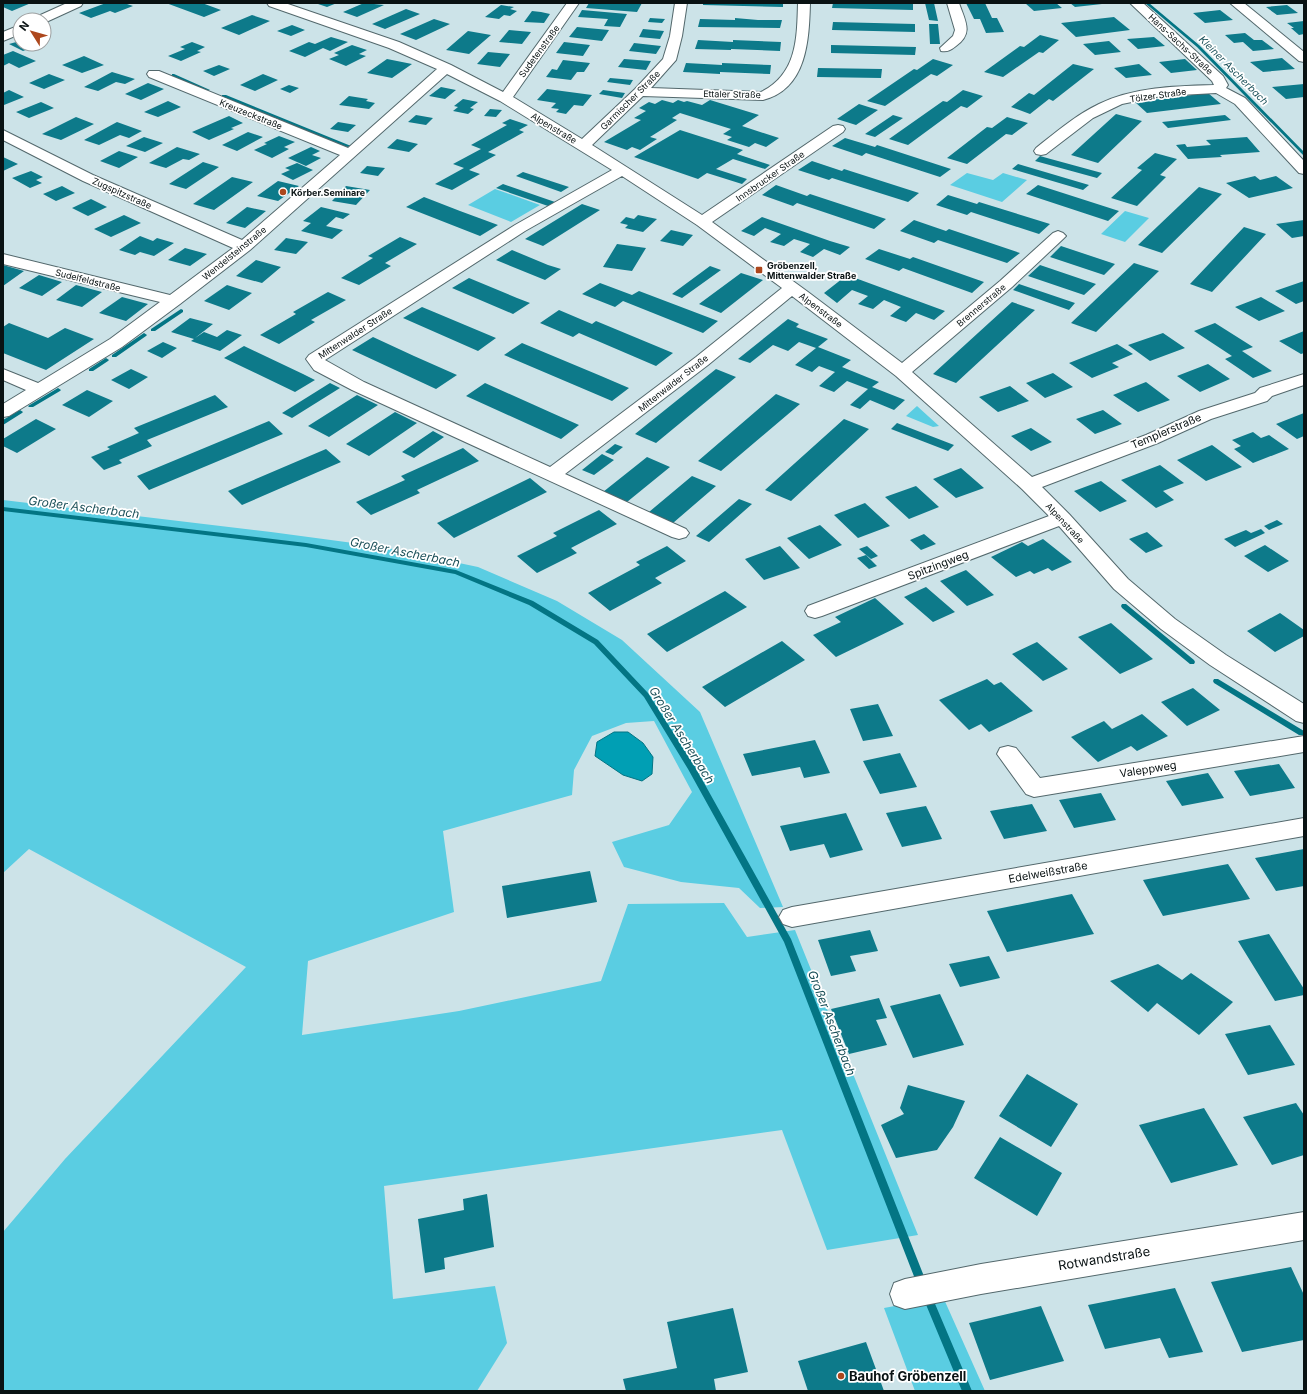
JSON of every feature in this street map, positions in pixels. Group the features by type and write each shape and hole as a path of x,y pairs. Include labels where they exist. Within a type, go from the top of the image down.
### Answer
{"street":[{"path":"52,15 78,3"},
{"name":"Alpenstraße","path":"273,3 394,45 446,68 505,98 622,170 702,222 902,372 1029,486 1062,518 1121,584 1168,624 1218,660 1299,706"},
{"name":"Sudetenstraße","path":"505,98 573,3"},
{"name":"Garmischer Straße","path":"583,146 640,92 669,60 676,36 681,3"},
{"name":"Ettaler Straße","path":"640,92 763,96 778,88 790,75 796,64 803,41 804,3"},
{"path":"946,48 959,38 961,30 953,3"},
{"name":"Hans-Sachs-Straße","path":"1136,3 1218,79 1221,84 1219,89"},
{"path":"1236,3 1304,58"},
{"name":"Wendelsteinstraße","path":"3,412 116,344 244,247 446,68"},
{"name":"Kreuzeckstraße","path":"154,74 349,154"},
{"path":"1219,89 1240,101 1304,170"},
{"name":"Tölzer Straße","path":"1041,151 1086,117 1106,106 1128,98 1179,91 1219,89"},
{"name":"Innsbrucker Straße","path":"702,222 838,129"},
{"name":"Zugspitzstraße","path":"3,134 88,178 244,247"},
{"name":"Mittenwalder Straße","path":"622,170 520,228 315,359 320,366 358,386 679,533"},
{"name":"Brennerstraße","path":"902,372 1006,284 1058,236"},
{"name":"Sudelfeldstraße","path":"3,259 174,301"},
{"name":"Mittenwalder Straße","path":"552,476 702,361 792,288"},
{"path":"3,374 40,390"},
{"name":"Templerstraße","path":"1029,486 1152,439 1206,415 1261,397 1266,392 1304,379"},
{"name":"Spitzingweg","path":"815,611 1062,518"},
{"name":"Valeppweg","path":"1008,754 1034,788 1304,744"},
{"name":"Edelweißstraße","path":"792,917 1304,827"},
{"name":"Rotwandstraße","path":"920,1290 1304,1226"}],"shaded area":[{"path":"967,173 993,180 1003,173 1027,180 1002,202 950,185"},
{"path":"495,189 540,205 511,222 468,205"},
{"path":"1125,211 1149,218 1125,242 1101,234"},
{"path":"917,406 939,426 933,427 906,416"},
{"path":"3,500 383,547 478,567 557,601 622,640 700,712 783,907 760,908 739,888 681,882 624,867 612,842 669,825 692,792 654,721 626,723 592,736 574,770 572,795 443,831 454,912 308,961 302,1035 459,1011 601,981 628,904 724,903 747,937 795,930 918,1235 827,1250 782,1130 384,1186 393,1299 495,1286 507,1343 477,1391 3,1391 3,1232 65,1159 246,967 29,849 3,873"},
{"path":"614,732 628,732 643,743 653,757 652,774 642,781 623,775 595,756 597,742"},
{"path":"943,1297 985,1391 915,1391 884,1308"}],"building":[{"path":"3,3 31,3 12,11 3,7"},
{"path":"106,3 124,3 133,6 115,13 110,11 91,18 79,13"},
{"path":"166,3 202,3 221,10 204,17"},
{"path":"315,3 337,3 327,7"},
{"path":"364,3 384,5 357,17 343,12"},
{"path":"589,3 642,3 637,12 586,8"},
{"path":"703,3 783,3 783,7 703,5"},
{"path":"833,3 913,3 913,10 832,8"},
{"path":"925,3 934,3 938,21 929,20"},
{"path":"966,3 985,3 992,18 997,18 1004,32 986,33 980,19 974,19"},
{"path":"1025,3 1056,3 1062,8 1034,11"},
{"path":"1070,3 1102,3 1102,4 1075,7"},
{"path":"501,5 514,7 510,9 517,11 510,16 504,15 499,19 485,17"},
{"path":"1287,5 1298,13 1277,15 1266,7"},
{"path":"406,9 420,14 385,29 372,24"},
{"path":"582,10 627,14 620,27 604,26 608,19 578,17"},
{"path":"1220,10 1233,20 1205,23 1193,13"},
{"path":"532,11 550,14 544,23 524,22"},
{"path":"252,15 270,21 239,35 221,28"},
{"path":"1114,17 1130,30 1076,37 1061,23"},
{"path":"650,18 665,19 662,23 648,22"},
{"path":"735,18 782,20 780,28 698,27 700,19 735,20"},
{"path":"434,19 450,24 416,40 400,34"},
{"path":"1304,21 1304,34 1299,35 1291,28 1294,28 1287,23"},
{"path":"833,22 915,24 915,32 832,30"},
{"path":"929,24 938,24 940,44 930,44"},
{"path":"292,25 305,30 291,36 277,31"},
{"path":"577,27 609,30 602,41 569,37"},
{"path":"643,29 664,31 660,39 639,37"},
{"path":"509,30 531,32 522,44 499,42"},
{"path":"468,31 491,35 469,54 446,50"},
{"path":"1245,33 1254,40 1262,40 1274,49 1253,51 1243,42 1234,43 1225,35"},
{"path":"1040,35 1059,40 1043,53 1039,52 1003,77 984,72 1020,46 1024,47"},
{"path":"331,37 348,42 330,51 323,48 305,57 289,51 309,42 315,44"},
{"path":"1154,37 1165,46 1138,49 1127,39"},
{"path":"698,40 781,42 780,51 695,49"},
{"path":"1109,41 1121,52 1095,55 1083,44"},
{"path":"192,42 205,47 197,51 201,52 181,61 168,56 185,49 180,47"},
{"path":"564,42 590,45 583,56 556,53"},
{"path":"634,43 661,46 656,54 629,51"},
{"path":"352,45 367,50 359,54 366,56 346,66 329,59 339,55 334,53"},
{"path":"831,45 916,47 915,55 831,53"},
{"path":"12,51 36,61 19,68 9,63 3,66 3,55"},
{"path":"488,52 510,54 500,67 477,64"},
{"path":"84,56 104,65 82,73 62,65"},
{"path":"1282,58 1295,69 1263,72 1250,62"},
{"path":"387,59 412,64 392,78 367,73"},
{"path":"624,59 651,61 646,70 618,67"},
{"path":"933,59 953,65 937,76 931,74 885,106 867,101 914,69 917,70"},
{"path":"1185,59 1197,70 1171,73 1159,62"},
{"path":"563,60 590,63 584,72 577,72 571,80 546,77 552,69 557,70"},
{"path":"686,63 771,65 770,74 720,72 720,74 683,72"},
{"path":"1073,64 1094,69 1053,101 1049,99 1030,114 1011,107 1029,93 1034,95"},
{"path":"1139,64 1152,75 1126,78 1114,68"},
{"path":"219,65 230,69 214,76 203,71"},
{"path":"818,68 882,69 881,78 817,77"},
{"path":"112,72 135,79 125,84 116,82 98,91 84,87"},
{"path":"49,74 65,80 44,89 29,83"},
{"path":"263,74 278,80 255,91 240,85"},
{"path":"610,78 633,80 630,85 607,82"},
{"path":"148,83 164,89 141,100 125,94"},
{"path":"1304,84 1304,97 1286,99 1272,87"},
{"path":"289,85 299,88 290,93 280,89"},
{"path":"441,87 456,90 445,99 429,96"},
{"path":"547,89 592,95 583,106 574,105 566,114 556,112 559,109 551,108 556,103 537,100"},
{"path":"9,90 24,97 4,105 3,93"},
{"path":"603,90 625,93 622,98 599,94"},
{"path":"963,90 983,96 967,108 961,106 908,145 889,139 943,101 947,102"},
{"path":"1208,93 1221,104 1147,113 1135,102"},
{"path":"349,96 368,99 366,101 375,103 369,109 339,105"},
{"path":"463,99 478,102 470,108 474,109 468,114 453,111 458,107 454,106"},
{"path":"662,100 673,103 678,100 684,102 687,101 702,105 710,100 759,115 742,126 779,138 766,147 755,143 749,147 727,140 732,137 723,134 731,129 680,113 672,118 677,120 650,137 657,139 640,150 632,147 627,150 604,142 641,120 634,118 646,111 639,108 649,102 655,104"},
{"path":"168,101 181,107 158,117 144,112"},
{"path":"41,102 54,108 29,118 16,112"},
{"path":"859,104 878,110 856,125 837,119"},
{"path":"490,109 502,110 496,117 484,116"},
{"path":"1116,114 1142,121 1098,163 1071,155"},
{"path":"416,115 433,118 426,125 408,122"},
{"path":"893,115 903,118 875,137 865,134"},
{"path":"1225,115 1231,120 1168,128 1162,122"},
{"path":"229,116 243,123 231,128 234,129 209,140 192,132"},
{"path":"76,117 94,124 61,140 42,134"},
{"path":"1007,117 1028,123 1012,135 1006,134 967,164 947,158 987,127 992,128"},
{"path":"510,119 528,125 519,130 524,132 488,152 496,155 469,170 480,174 452,190 435,184 464,168 453,164 481,149 471,145 507,125 502,123"},
{"path":"117,122 142,131 129,138 120,135 99,145 84,140"},
{"path":"338,122 356,125 348,132 330,129"},
{"path":"680,130 743,150 737,154 770,165 765,169 733,159 716,169 747,179 742,184 707,173 698,179 634,157"},
{"path":"248,132 263,137 237,151 222,145"},
{"path":"279,136 295,142 284,147 289,149 272,158 254,150 267,144 264,143"},
{"path":"144,137 163,143 145,152 126,146"},
{"path":"1247,137 1260,152 1220,155 1222,157 1188,159 1176,145 1185,144 1187,147 1211,145 1206,140"},
{"path":"845,138 875,147 877,145 951,169 940,177 866,153 862,156 832,146"},
{"path":"397,139 418,144 409,152 387,148"},
{"path":"177,147 200,154 189,160 183,159 166,168 149,163"},
{"path":"311,147 320,151 312,155 321,158 306,166 288,158"},
{"path":"119,151 138,157 119,168 100,161"},
{"path":"1155,153 1177,159 1160,175 1166,177 1137,206 1111,198 1142,170 1137,168"},
{"path":"1040,156 1102,173 1097,178 1035,161"},
{"path":"3,157 18,164 3,171"},
{"path":"812,161 842,171 844,169 919,193 908,202 832,178 829,180 798,170"},
{"path":"203,162 219,167 186,189 169,184"},
{"path":"297,163 313,170 293,180 281,174 290,170 285,168"},
{"path":"1018,164 1089,185 1083,190 1012,169"},
{"path":"367,166 385,168 378,176 360,173"},
{"path":"31,171 43,177 36,180 42,183 30,188 12,178"},
{"path":"523,172 569,187 561,192 516,176"},
{"path":"1255,176 1260,180 1276,176 1293,188 1249,198 1226,183"},
{"path":"232,177 253,182 214,210 193,204"},
{"path":"278,181 299,186 278,201 257,196"},
{"path":"503,184 555,202 548,206 496,188"},
{"path":"776,185 807,196 810,194 886,219 874,229 797,203 793,206 762,195"},
{"path":"1038,185 1119,211 1108,221 1026,194"},
{"path":"62,186 75,193 56,201 43,194"},
{"path":"346,186 370,190 356,205 332,201"},
{"path":"1199,187 1222,194 1162,253 1138,245"},
{"path":"948,195 977,204 979,202 1050,224 1039,234 971,212 967,215 936,205"},
{"path":"424,197 498,225 480,236 406,207"},
{"path":"91,199 107,207 88,216 72,208"},
{"path":"582,204 600,210 543,246 525,239"},
{"path":"247,207 266,211 245,228 226,223"},
{"path":"321,207 350,214 343,219 336,217 326,226 343,230 332,239 301,231 311,223 303,221"},
{"path":"124,215 141,223 111,237 94,229"},
{"path":"638,215 657,219 643,232 625,228 628,225 620,223 626,217 634,219"},
{"path":"762,217 850,247 840,255 824,249 813,257 800,252 810,244 794,239 784,246 770,242 781,234 765,228 754,236 741,231"},
{"path":"914,220 946,231 949,229 1020,253 1007,263 938,240 934,243 900,231"},
{"path":"1304,220 1304,236 1292,238 1276,224"},
{"path":"1244,227 1266,234 1212,292 1190,284"},
{"path":"671,230 693,235 683,246 660,241"},
{"path":"140,236 153,241 157,238 174,243 154,256 140,252 135,255 119,250"},
{"path":"400,237 417,244 385,263 391,266 359,285 341,278 373,258 368,256"},
{"path":"286,238 308,242 296,254 274,250"},
{"path":"617,244 646,248 632,271 603,267"},
{"path":"1061,246 1115,264 1104,275 1050,257"},
{"path":"185,248 207,254 190,266 168,260"},
{"path":"879,249 910,259 913,257 984,282 972,293 903,268 899,271 865,259"},
{"path":"512,250 561,269 545,280 496,260"},
{"path":"256,260 281,267 262,283 236,276"},
{"path":"1134,263 1159,271 1096,332 1071,323"},
{"path":"3,265 24,271 3,286"},
{"path":"1040,265 1096,284 1084,295 1028,276"},
{"path":"710,266 721,270 682,298 672,294"},
{"path":"741,273 763,280 721,313 699,304"},
{"path":"39,275 62,282 42,296 19,288"},
{"path":"847,275 945,311 934,320 916,313 906,322 890,316 901,307 884,300 873,309 858,304 868,296 852,290 837,303 824,293"},
{"path":"469,278 530,303 513,314 452,288"},
{"path":"1304,281 1304,301 1296,304 1275,291"},
{"path":"600,283 632,295 639,291 718,321 703,333 623,301 615,307 582,294"},
{"path":"1019,284 1075,303 1069,310 1013,290"},
{"path":"76,285 102,292 82,307 56,300"},
{"path":"227,285 252,293 229,310 204,301"},
{"path":"328,292 346,300 311,320 315,322 279,344 260,335 296,314 293,312"},
{"path":"122,297 148,304 126,321 99,313"},
{"path":"1261,297 1285,311 1259,321 1235,307"},
{"path":"1012,302 1035,310 956,383 933,374"},
{"path":"422,307 496,338 478,351 403,318"},
{"path":"559,310 592,324 596,321 673,353 656,366 579,333 573,337 540,323"},
{"path":"190,318 213,324 195,338 204,332 217,337 227,330 242,335 220,351 191,341 194,339 171,332"},
{"path":"788,319 799,324 796,327 828,339 818,347 851,360 842,367 879,382 872,387 905,400 894,410 870,400 860,409 850,405 868,389 847,381 834,392 819,386 835,372 819,366 812,372 795,365 816,348 799,342 788,351 773,345 750,363 738,359"},
{"path":"9,323 48,338 65,328 94,339 46,370 3,353 3,327"},
{"path":"1215,323 1253,347 1242,351 1272,371 1253,378 1225,359 1232,356 1194,331"},
{"path":"1304,331 1304,353 1301,354 1279,341"},
{"path":"1163,333 1185,348 1150,361 1128,345"},
{"path":"373,337 457,375 436,389 352,350"},
{"path":"163,342 177,348 162,358 147,351"},
{"path":"522,343 629,388 612,401 504,355"},
{"path":"1117,344 1133,354 1112,363 1119,367 1092,378 1069,363"},
{"path":"244,346 315,380 295,392 224,358"},
{"path":"1208,364 1230,379 1200,392 1177,376"},
{"path":"131,369 148,377 129,389 111,380"},
{"path":"716,369 736,377 656,443 635,434"},
{"path":"1053,373 1073,387 1045,398 1026,383"},
{"path":"1146,382 1170,400 1138,412 1113,395"},
{"path":"330,383 340,388 292,418 282,413"},
{"path":"485,383 579,425 561,439 466,396"},
{"path":"1010,386 1029,401 998,412 979,397"},
{"path":"87,390 113,401 89,417 62,405"},
{"path":"776,394 800,404 721,471 698,461"},
{"path":"215,395 228,407 147,440 152,446 119,460 122,463 104,470 91,457 110,449 107,447 139,433 134,428"},
{"path":"357,395 378,405 329,437 308,426"},
{"path":"1103,410 1122,424 1095,434 1076,419"},
{"path":"395,412 417,423 369,456 346,444"},
{"path":"1304,413 1304,436 1297,439 1276,424"},
{"path":"36,419 56,429 17,453 3,446 3,439"},
{"path":"844,419 869,429 791,501 765,490"},
{"path":"269,421 283,434 149,490 137,476"},
{"path":"897,423 954,445 948,451 891,429"},
{"path":"1031,428 1052,442 1031,451 1011,436"},
{"path":"433,431 444,437 414,458 402,452"},
{"path":"1253,432 1261,438 1269,435 1289,449 1253,463 1234,449 1241,446 1232,440"},
{"path":"615,444 623,447 613,455 605,452"},
{"path":"1212,445 1242,467 1206,481 1177,460"},
{"path":"463,448 479,461 417,490 420,493 371,515 356,502 405,480 401,476"},
{"path":"326,449 341,462 242,505 228,491"},
{"path":"602,454 614,460 594,475 582,470"},
{"path":"647,457 670,467 627,502 603,492"},
{"path":"1160,465 1184,483 1163,491 1174,500 1156,508 1121,480"},
{"path":"961,468 984,488 956,498 933,479"},
{"path":"692,476 716,486 673,523 649,512"},
{"path":"530,478 547,492 454,538 437,523"},
{"path":"1101,481 1127,501 1100,512 1074,491"},
{"path":"916,486 939,507 909,519 885,497"},
{"path":"739,499 752,504 709,542 696,536"},
{"path":"865,503 890,526 858,538 834,515"},
{"path":"599,510 617,524 571,548 577,553 537,573 517,556 557,536 553,533"},
{"path":"1277,520 1283,524 1269,530 1264,526"},
{"path":"820,525 842,545 809,559 787,538"},
{"path":"1261,529 1265,533 1235,547 1224,539 1246,530 1251,533"},
{"path":"1147,532 1163,546 1146,553 1129,539"},
{"path":"924,534 936,544 921,550 910,540"},
{"path":"1043,539 1072,562 1052,571 1048,568 1034,574 1030,571 1016,577 991,557 1022,542 1028,546"},
{"path":"1265,545 1289,561 1268,572 1244,556"},
{"path":"667,546 686,561 655,578 662,583 610,611 588,593 640,565 636,562"},
{"path":"780,546 800,568 764,580 745,559"},
{"path":"867,546 878,556 871,559 859,549"},
{"path":"866,555 877,566 869,569 857,558"},
{"path":"966,570 994,595 967,606 940,581"},
{"path":"926,587 955,612 933,622 904,597"},
{"path":"725,591 747,607 667,652 647,634"},
{"path":"875,598 904,624 836,657 813,635 841,622 835,617"},
{"path":"1280,613 1304,630 1304,636 1275,652 1247,631"},
{"path":"1111,623 1153,659 1120,674 1078,637"},
{"path":"782,641 805,660 725,707 702,687"},
{"path":"1037,642 1068,669 1043,681 1012,654"},
{"path":"987,679 994,685 1001,682 1033,711 989,732 981,724 969,730 939,700"},
{"path":"1193,688 1220,710 1187,726 1161,702"},
{"path":"878,704 893,736 863,741 850,709"},
{"path":"1142,714 1168,736 1137,751 1131,746 1098,762 1071,737 1104,721 1112,729"},
{"path":"815,740 830,773 804,778 800,767 752,776 743,754"},
{"path":"900,753 917,787 880,794 863,761"},
{"path":"1279,764 1295,788 1250,796 1234,771"},
{"path":"1208,773 1224,798 1182,806 1166,781"},
{"path":"1101,793 1116,820 1074,828 1059,800"},
{"path":"1032,804 1047,831 1004,839 990,811"},
{"path":"926,806 942,839 902,847 886,813"},
{"path":"846,813 863,850 830,858 824,844 790,851 780,826"},
{"path":"1304,849 1304,886 1276,891 1255,858"},
{"path":"1228,864 1250,899 1163,916 1143,880"},
{"path":"590,871 597,902 507,918 502,886"},
{"path":"1072,894 1094,934 1007,952 987,911"},
{"path":"870,930 878,951 850,956 856,971 831,976 818,940"},
{"path":"1269,934 1304,989 1304,995 1275,1001 1238,941"},
{"path":"989,956 1000,978 960,987 949,964"},
{"path":"1158,964 1182,980 1191,973 1233,1002 1199,1035 1157,1003 1148,1012 1110,981"},
{"path":"940,994 964,1045 913,1058 890,1006"},
{"path":"879,998 887,1018 876,1020 887,1045 849,1054 831,1009"},
{"path":"1270,1025 1295,1065 1248,1075 1225,1034"},
{"path":"1027,1074 1078,1104 1051,1147 999,1116"},
{"path":"908,1085 965,1101 953,1127 937,1150 896,1158 881,1125 904,1114 900,1108"},
{"path":"1296,1103 1304,1115 1304,1155 1272,1165 1243,1117"},
{"path":"1204,1108 1238,1165 1171,1183 1139,1125"},
{"path":"1000,1137 1062,1173 1037,1216 974,1178"},
{"path":"487,1194 494,1247 444,1258 445,1269 425,1273 418,1219 464,1210 463,1199"},
{"path":"1291,1267 1304,1295 1304,1340 1242,1352 1211,1282"},
{"path":"1175,1288 1203,1352 1169,1358 1160,1338 1105,1349 1088,1305"},
{"path":"1041,1306 1064,1361 990,1380 969,1323"},
{"path":"733,1308 748,1372 714,1379 716,1391 626,1391 623,1379 677,1368 667,1322"},
{"name":"Bauhof Gröbenzell","path":"866,1342 884,1391 808,1391 798,1361"}],"waterway":[{"name":"Kleiner Ascherbach","path":"1147,3 1198,46 1304,155"},
{"path":"173,75 208,90"},
{"path":"224,96 349,146"},
{"path":"153,330 181,311"},
{"path":"114,356 144,335"},
{"path":"91,370 106,360"},
{"path":"31,406 58,390"},
{"path":"3,423 20,412"},
{"name":"Großer Ascherbach","path":"3,509 306,545 456,572 531,603 596,642 646,695 691,767 788,941 922,1284"},
{"path":"1124,606 1192,662"},
{"path":"1216,681 1302,733"},
{"name":"Großer Ascherbach","path":"927,1295 967,1391"}],"place":[{"name":"Körber.Seminare","path":"283,192"},
{"name":"Gröbenzell, Mittenwalder Straße","path":"759,270"},
{"name":"Bauhof Gröbenzell","path":"841,1376"}]}
